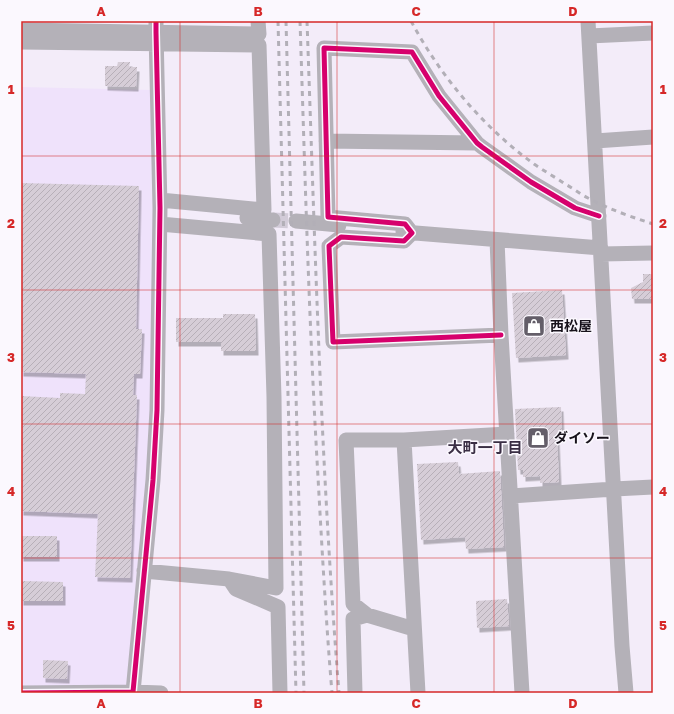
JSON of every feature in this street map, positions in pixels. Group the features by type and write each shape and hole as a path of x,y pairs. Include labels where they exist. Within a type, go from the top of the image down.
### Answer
{"street":[{"path":"588,21 622,646 626,693"},
{"path":"21,30 259,34 264,210 160,204"},
{"path":"21,42 156,32"},
{"path":"133,692 153,480 157,410 160,204 156,32"},
{"path":"589,36 653,33"},
{"path":"412,233 405,224 328,217 324,48 412,52 439,96 477,143 531,182 575,208 599,216"},
{"path":"595,141 653,137"},
{"path":"326,141 477,143"},
{"path":"160,204 273,220"},
{"path":"296,221 601,251 653,253"},
{"path":"144,571 229,579 276,588 274,397 269,234 160,224"},
{"path":"412,233 404,241 342,237 329,246 333,342 501,335"},
{"path":"497,240 501,335 522,693"},
{"path":"414,629 367,615 353,604 346,440 404,440 507,434"},
{"path":"404,440 418,693"},
{"path":"511,496 653,487"},
{"path":"229,579 236,589 278,607 280,693"},
{"path":"355,693 353,620 367,615"},
{"path":"21,693 161,693"}],"shaded area":[{"path":"21,87 152,90 154,406 130,688 21,689"}],"building":[{"path":"118,62 130,62 129,67 137,67 136,87 105,86 105,66 117,66"},
{"path":"21,183 139,186 136,329 142,329 140,374 134,374 133,395 137,395 130,578 95,577 98,514 21,511 21,396 60,398 60,393 85,394 86,374 21,372"},
{"path":"643,274 653,274 653,299 632,299 631,288 643,282"},
{"path":"562,290 566,355 516,358 512,293"},
{"path":"223,314 255,314 256,351 221,351 221,342 176,342 176,318 223,318"},
{"path":"561,407 562,437 557,438 559,482 540,483 540,476 523,477 523,470 518,470 515,409"},
{"path":"458,462 459,474 500,471 504,547 466,549 465,537 421,540 417,464"},
{"path":"21,536 57,536 57,557 21,557"},
{"path":"21,581 63,582 63,601 21,601"},
{"path":"507,599 509,626 477,628 476,601"},
{"path":"43,660 68,661 67,679 43,678"}],"tunnel":[{"path":"273,220 296,221"}],"railway":[{"path":"278,21 296,693"},
{"path":"286,21 304,693"},
{"path":"300,21 312,363 332,693"},
{"path":"307,21 323,441 339,693"},
{"path":"411,21 436,62 465,100 497,134 515,150 538,167 596,202 628,216 653,224"}],"cycle path":[{"path":"21,693 133,692 153,480 157,410 160,208 156,21"},
{"path":"501,335 333,342 329,246 341,237 404,241 412,233 405,224 328,217 324,48 412,52 439,96 477,143 531,182 575,208 599,216"}],"place":[{"name":"西松屋","path":"534,326"},
{"name":"ダイソー","path":"538,438"}],"district":[{"name":"大町一丁目","path":"485,448"}]}
